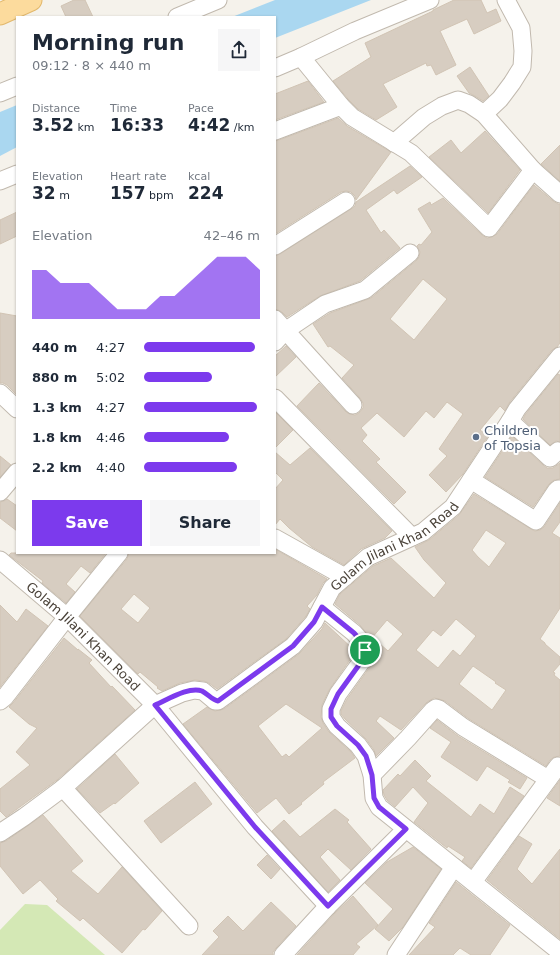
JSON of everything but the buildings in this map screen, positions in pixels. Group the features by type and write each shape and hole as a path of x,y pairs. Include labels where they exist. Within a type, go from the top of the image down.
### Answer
{"main road":[{"path":"0,14 31,0"}],"street":[{"path":"179,16 218,0"},
{"path":"276,68 430,0"},
{"path":"484,114 500,99 522,67 523,51 521,28 506,0"},
{"path":"302,57 340,106 352,117 411,153 489,228 533,170"},
{"path":"0,93 16,86"},
{"path":"394,143 424,117 442,106 458,100 469,104 484,114 533,170 560,194"},
{"path":"276,131 340,106"},
{"path":"0,181 16,174"},
{"path":"276,245 346,201"},
{"path":"353,405 278,331 325,304 365,290 410,253"},
{"name":"Golam Jilani Khan Road","path":"0,560 67,617 155,705 182,693 194,690 203,691 215,701 218,701 293,646 314,622 332,588 368,557 423,532 453,507 517,409 560,356"},
{"path":"0,393 16,408"},
{"path":"276,399 412,537"},
{"path":"510,421 550,458 560,452"},
{"path":"0,492 16,473"},
{"path":"471,480 536,521 556,491 560,489"},
{"path":"276,539 345,577"},
{"path":"0,701 4,698 118,554"},
{"path":"322,607 354,633 361,641 365,650 364,658 338,694 331,709 331,717 337,726 358,745 366,756 372,775 374,798 379,807 560,952"},
{"path":"0,833 63,788 155,705 255,827 328,906"},
{"path":"372,775 436,708 439,708 463,727 553,773 473,882"},
{"path":"63,788 189,926"},
{"path":"283,955 328,906 406,829"},
{"path":"396,955 454,867"}],"green space":[{"path":"25,904 47,905 105,955 0,955 0,930"}],"water":[{"path":"275,0 371,0 276,38 276,16 235,16"},
{"path":"16,105 16,148 0,156 0,112"}],"place":[{"name":"Children of Topsia","path":"476,437"}],"route":[{"path":"322,607 354,633 364,645 365,650 364,658 338,694 331,709 331,717 337,726 358,745 366,756 372,775 374,798 379,807 406,829 328,906 255,827 155,705 182,693 194,690 203,691 215,701 218,701 293,646 314,622 322,607"}]}
